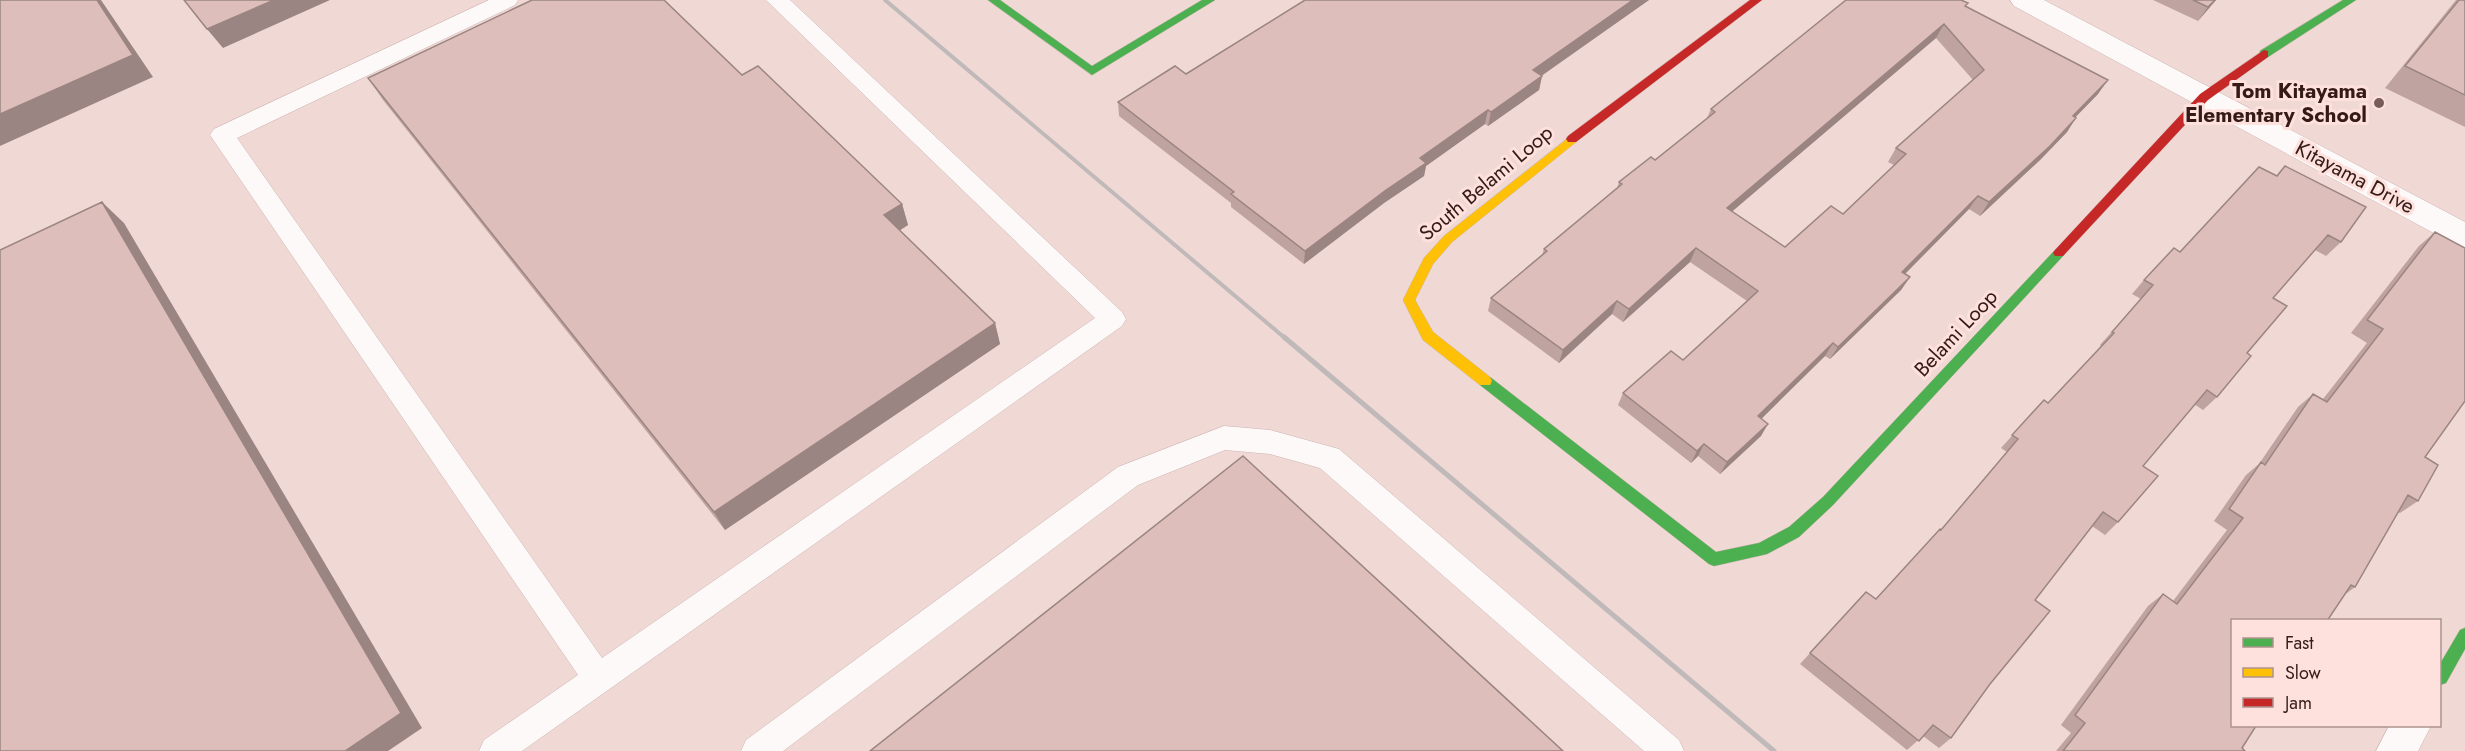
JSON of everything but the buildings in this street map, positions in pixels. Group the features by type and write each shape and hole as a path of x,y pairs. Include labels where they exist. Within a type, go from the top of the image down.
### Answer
{"street":[{"path":"993,0 1092,71 1210,0"},
{"name":"South Belami Loop","path":"1714,559 1428,336 1409,300 1428,261 1448,239 1563,145 1757,0"},
{"name":"Kitayama Drive","path":"2023,0 2465,236"},
{"name":"Belami Loop","path":"1714,559 1762,549 1794,532 1828,501 2204,97 2281,42 2351,0"},
{"path":"2441,675 2465,635"},
{"path":"2396,751 2410,727"}],"lane":[{"path":"507,0 222,135 599,679"},
{"path":"495,751 1113,319 777,0"},
{"path":"757,751 1128,477 1224,438 1270,442 1329,458 1668,751"}],"railway":[{"path":"885,0 1286,339"},
{"path":"1284,337 1774,751"}],"traffic: fast":[{"path":"993,0 1092,71 1210,0"},
{"path":"2264,54 2351,0"},
{"path":"1485,381 1714,559 1762,549 1794,532 1828,501 2059,253"},
{"path":"2441,676 2465,635"}],"traffic: slow":[{"path":"1485,381 1428,336 1409,300 1428,261 1448,239 1572,139"}],"traffic: jam":[{"path":"1572,139 1757,0"},
{"path":"2059,253 2204,97 2264,54"}],"place":[{"name":"Tom Kitayama Elementary School","path":"2379,103"}]}
